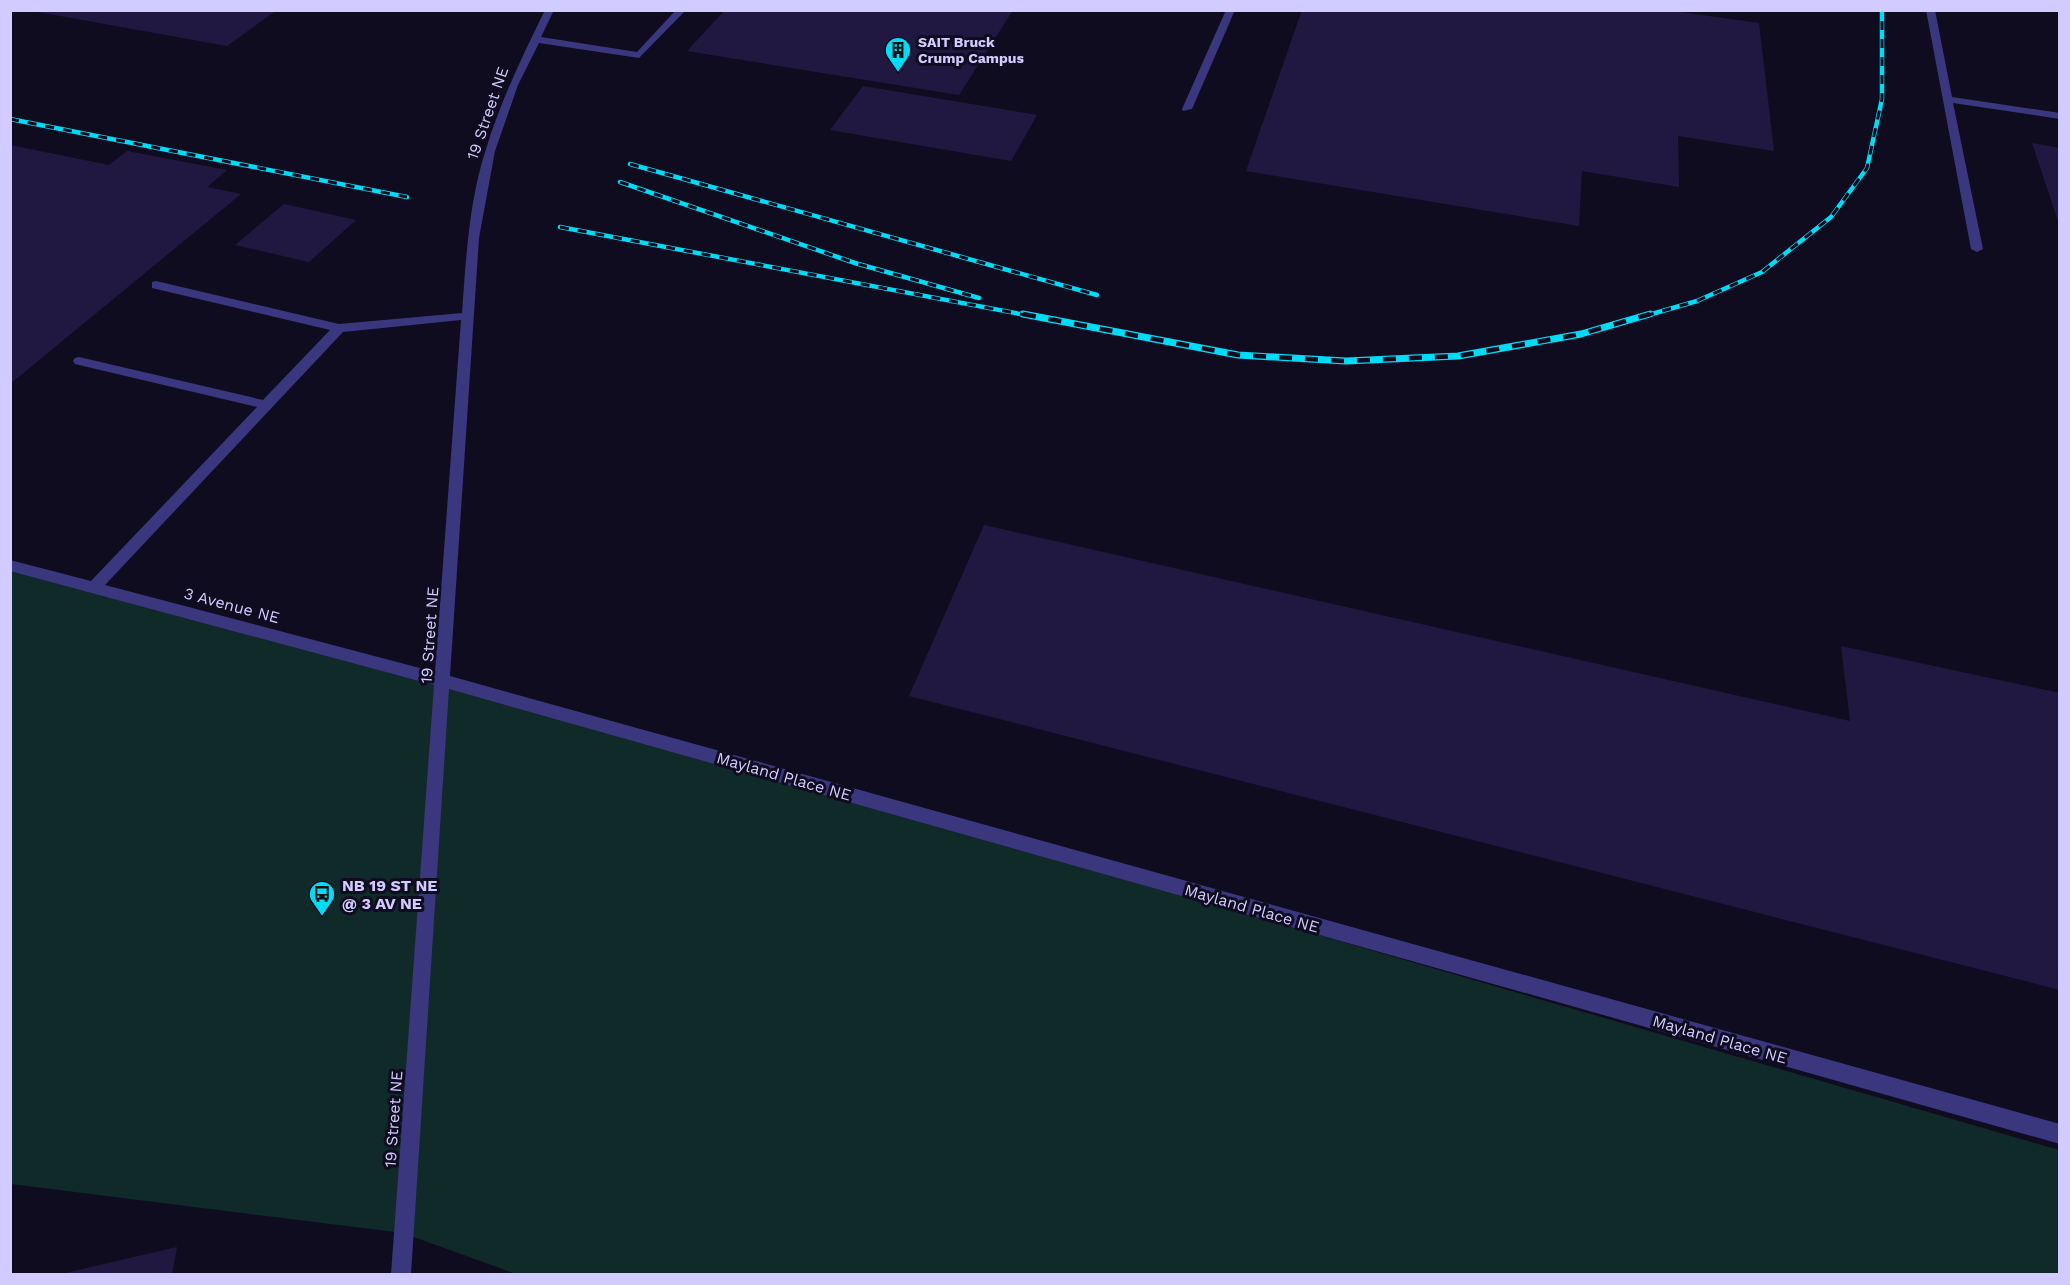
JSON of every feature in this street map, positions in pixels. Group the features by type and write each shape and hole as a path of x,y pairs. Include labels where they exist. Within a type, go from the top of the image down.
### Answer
{"street":[{"name":"19 Street NE","path":"401,1275 473,238 490,151 513,85 550,10"},
{"path":"534,39 639,55 682,10"},
{"path":"1187,109 1231,10"},
{"path":"1930,10 1977,249"},
{"path":"1948,99 2060,116"},
{"path":"156,285 339,328 468,316"},
{"path":"94,587 339,328"},
{"path":"79,361 266,405"},
{"name":"3 Avenue NE","path":"10,565 444,681"},
{"name":"Mayland Place NE","path":"444,681 2060,1134"}],"green space":[{"path":"10,565 444,681 2059,1150 2059,1274 516,1274 403,1233 11,1184"}],"building":[{"path":"27,10 277,10 227,46"},
{"name":"SAIT Bruck Crump Campus","path":"725,10 1013,10 959,95 687,51"},
{"path":"1302,10 1666,10 1759,23 1774,151 1678,136 1679,187 1582,171 1579,226 1246,171"},
{"path":"863,86 1037,115 1011,161 830,130"},
{"path":"2032,143 2060,148 2060,224 2059,224"},
{"path":"10,145 109,165 127,151 227,170 207,187 241,194 10,384"},
{"path":"284,204 356,220 309,262 235,245"},
{"path":"984,525 1850,721 1841,646 2060,693 2060,990 909,696"},
{"path":"177,1247 172,1274 61,1274"}],"railway":[{"path":"1645,316 1697,301 1762,272 1831,217 1867,168 1882,99 1882,10"},
{"path":"10,119 407,197"},
{"path":"630,164 1097,295"},
{"path":"620,182 855,263 979,298"},
{"path":"560,227 1031,316"},
{"path":"1023,314 1238,355 1346,361 1458,356 1581,334 1650,314"}],"place":[{"name":"SAIT Bruck Crump Campus","path":"898,73"},
{"name":"NB 19 ST NE @ 3 AV NE","path":"322,917"}]}
